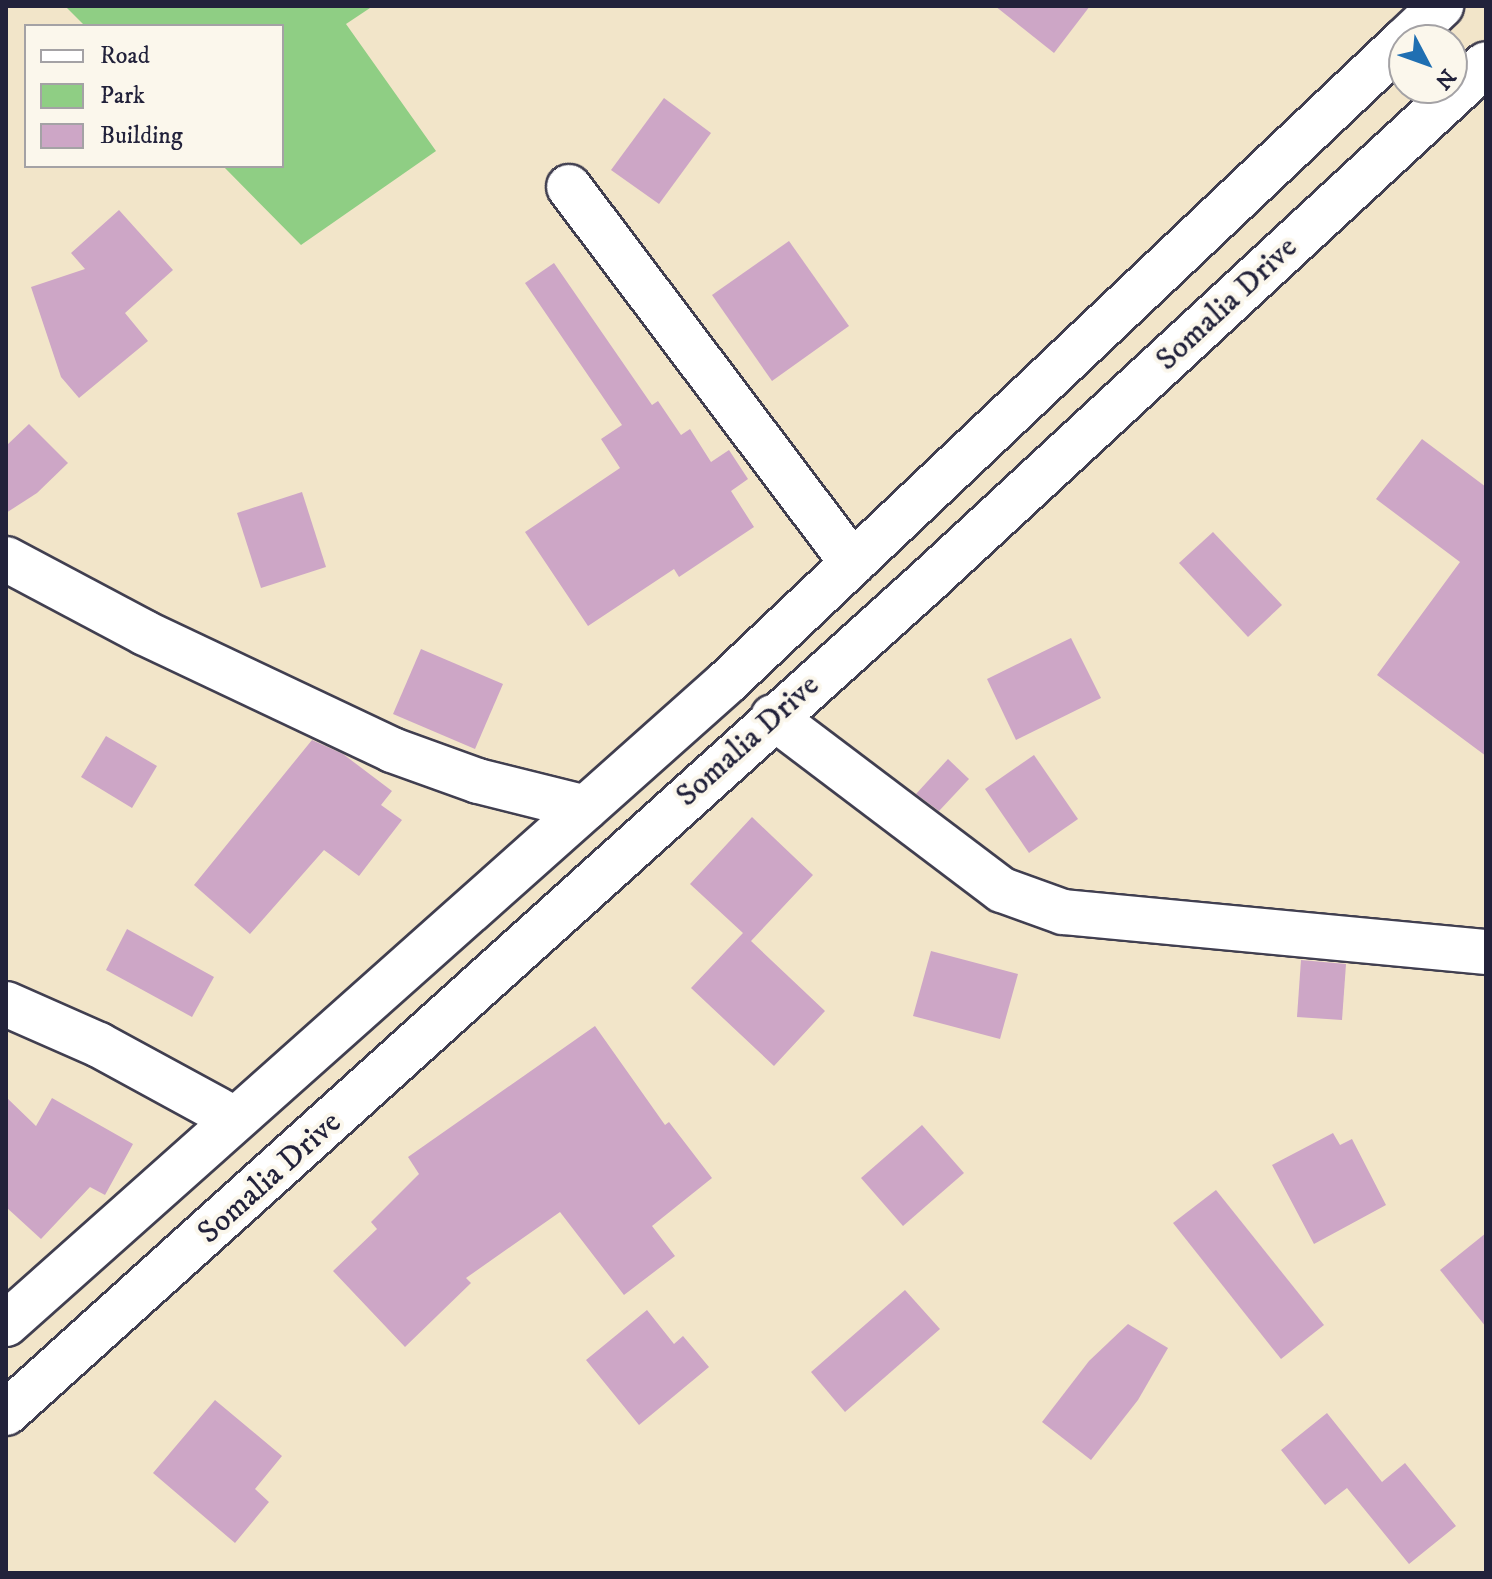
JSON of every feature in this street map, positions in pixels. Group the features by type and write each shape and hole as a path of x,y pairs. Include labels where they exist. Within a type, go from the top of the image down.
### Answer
{"main road":[{"name":"Somalia Drive","path":"1422,24 1441,6"},
{"name":"Somalia Drive","path":"6,1324 586,808 852,563 1388,57"},
{"name":"Somalia Drive","path":"6,1413 773,717 931,578 1486,64"},
{"path":"569,187 852,563"},
{"path":"6,559 145,633 392,750 478,781 586,808"},
{"path":"773,717 1002,890 1063,912 1486,952"},
{"path":"6,1004 99,1045 235,1119"}],"green space":[{"path":"65,6 373,6 346,24 436,151 301,245 225,168 284,168 284,24 83,24"}],"building":[{"path":"995,6 1090,6 1054,53"},
{"path":"664,98 711,133 659,204 611,170"},
{"path":"119,210 173,270 125,313 148,341 79,398 61,377 31,287 85,269 71,253"},
{"path":"789,241 849,326 772,381 712,295"},
{"path":"554,263 652,405 658,401 681,435 690,429 711,462 729,450 748,479 731,491 754,527 679,577 674,569 588,626 525,532 620,468 601,439 622,425 525,283"},
{"path":"29,424 68,463 37,493 6,513 6,446"},
{"path":"1422,439 1486,487 1486,756 1377,675 1460,562 1376,499"},
{"path":"302,492 326,567 261,588 237,513"},
{"path":"1213,532 1282,605 1248,637 1179,563"},
{"path":"1071,638 1101,698 1016,740 987,679"},
{"path":"421,649 503,684 475,749 393,714"},
{"path":"106,736 157,766 132,808 81,777"},
{"path":"312,740 343,754 392,791 381,805 402,820 359,876 324,850 250,934 194,885"},
{"path":"1034,755 1078,819 1029,853 985,789"},
{"path":"948,759 969,779 939,811 916,794"},
{"path":"752,817 813,875 751,941 825,1011 774,1066 691,988 743,933 690,884"},
{"path":"127,929 214,977 192,1017 106,970"},
{"path":"931,951 1018,974 1000,1039 913,1016"},
{"path":"1301,960 1346,964 1342,1020 1297,1017"},
{"path":"595,1026 665,1125 669,1122 712,1178 652,1226 675,1256 624,1295 560,1212 466,1278 471,1283 405,1347 333,1271 377,1229 371,1222 419,1174 408,1157"},
{"path":"6,1097 36,1126 52,1098 133,1144 105,1195 90,1187 41,1239 6,1207"},
{"path":"922,1125 964,1173 903,1226 861,1178"},
{"path":"1333,1133 1340,1145 1352,1139 1386,1205 1314,1244 1272,1165"},
{"path":"1216,1190 1324,1325 1281,1359 1173,1223"},
{"path":"1486,1233 1486,1327 1440,1270"},
{"path":"905,1290 940,1329 845,1412 811,1372"},
{"path":"647,1310 674,1344 683,1336 709,1367 639,1425 586,1360"},
{"path":"1128,1324 1168,1348 1138,1400 1091,1460 1042,1422 1089,1361"},
{"path":"215,1400 282,1456 255,1489 269,1502 235,1543 153,1473"},
{"path":"1327,1413 1382,1482 1405,1463 1456,1526 1409,1564 1347,1488 1325,1505 1281,1450"}]}
